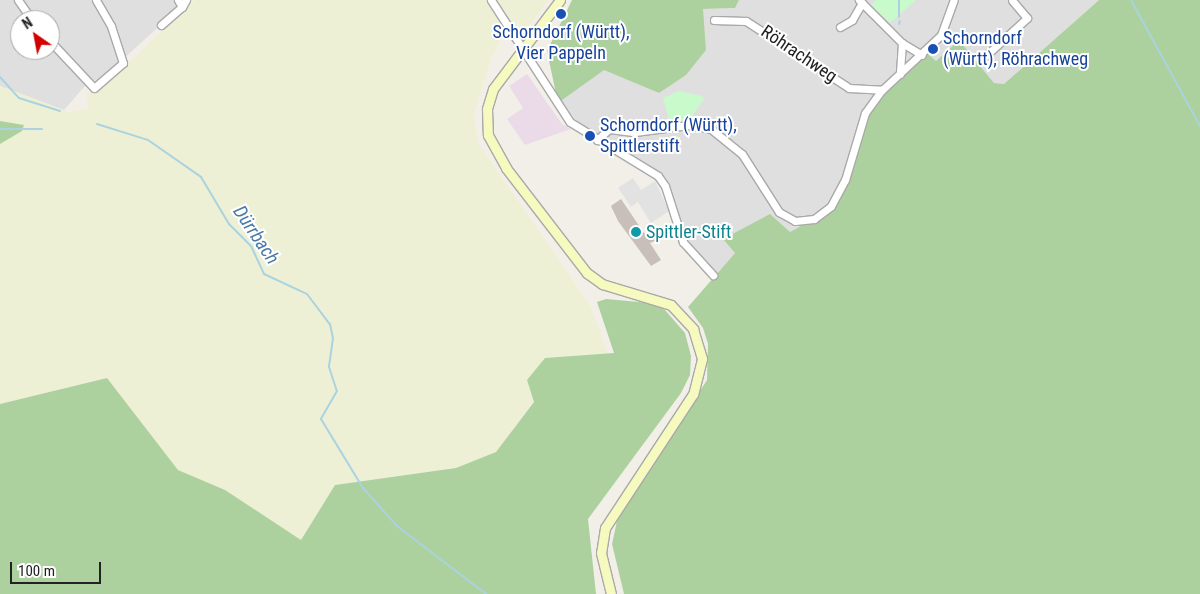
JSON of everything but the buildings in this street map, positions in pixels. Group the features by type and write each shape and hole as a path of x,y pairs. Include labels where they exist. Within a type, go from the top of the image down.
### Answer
{"main road":[{"path":"560,0 522,52 500,77 489,99 488,134 496,155 587,273 602,284 672,305 683,314 699,343 701,373 693,394 605,528 601,553 612,594"}],"street":[{"path":"60,52 94,88 128,56 96,0"},
{"path":"491,0 522,52 570,122 658,176 666,186 683,242 713,275"},
{"path":"597,140 609,129 635,132 689,125 711,129 739,150 779,212 787,219 804,222 824,214 831,206 853,162 860,123 882,90 922,55 949,24 954,0"},
{"path":"982,59 1027,18 1012,0"},
{"path":"840,27 852,20 860,1 902,42 922,55"},
{"path":"161,25 182,2"},
{"name":"Röhrachweg","path":"714,20 746,21 849,88 882,90"},
{"path":"900,74 902,42"}],"shaded area":[{"path":"0,0 188,0 98,82 91,79 64,110 0,86"},
{"path":"739,0 1099,0 1004,84 994,83 959,40 936,61 928,55 864,122 854,167 832,209 790,232 723,238 736,253 717,273 690,249 680,232 664,177 587,130 558,103 604,69 659,93 703,9 734,8"},
{"path":"527,74 562,124 571,129 525,145 507,119 523,108 509,86"},
{"path":"633,178 641,190 655,181 669,211 651,223 638,202 631,207 618,188"}],"green space":[{"path":"195,0 549,0 525,31 519,23 502,37 491,59 474,113 478,143 590,305 608,354 545,358 534,401 496,452 456,468 335,485 301,540 225,490 178,470 107,378 0,404 0,86 69,112 89,108 86,93 96,93"},
{"path":"572,0 739,0 735,8 703,9 706,50 686,75 659,93 604,70 558,103 547,51"},
{"path":"876,0 916,0 890,23 871,5"},
{"path":"1099,0 1200,0 1200,594 624,594 612,544 617,521 707,380 708,344 703,328 688,307 735,253 723,239 770,214 790,232 831,209 854,167 864,122 886,92 928,54 936,61 959,40 994,83 1004,84"},
{"path":"679,91 705,97 690,119 670,123 663,98"},
{"path":"0,121 24,125 22,131 0,144"},
{"path":"606,299 650,303 665,310 685,333 691,356 690,375 681,393 588,519 596,594 0,594 0,404 107,378 178,470 225,490 301,540 335,485 456,468 496,452 534,402 527,380 545,358 614,353 597,302"}],"waterway":[{"path":"899,0 899,17"},
{"path":"1131,0 1200,126"},
{"name":"Dürrbach","path":"0,77 19,98 60,111"},
{"name":"Dürrbach","path":"97,124 148,140 201,177 229,224 251,246 264,274 307,294 330,324 333,338 329,367 337,391 321,419 363,488 397,526 486,594"},
{"path":"0,129 42,129"}],"place":[{"name":"Schorndorf (Württ), Vier Pappeln","path":"561,14"},
{"name":"Schorndorf (Württ), Röhrachweg","path":"933,49"},
{"name":"Schorndorf (Württ), Spittlerstift","path":"590,136"},
{"name":"Spittler-Stift","path":"636,232"}]}
